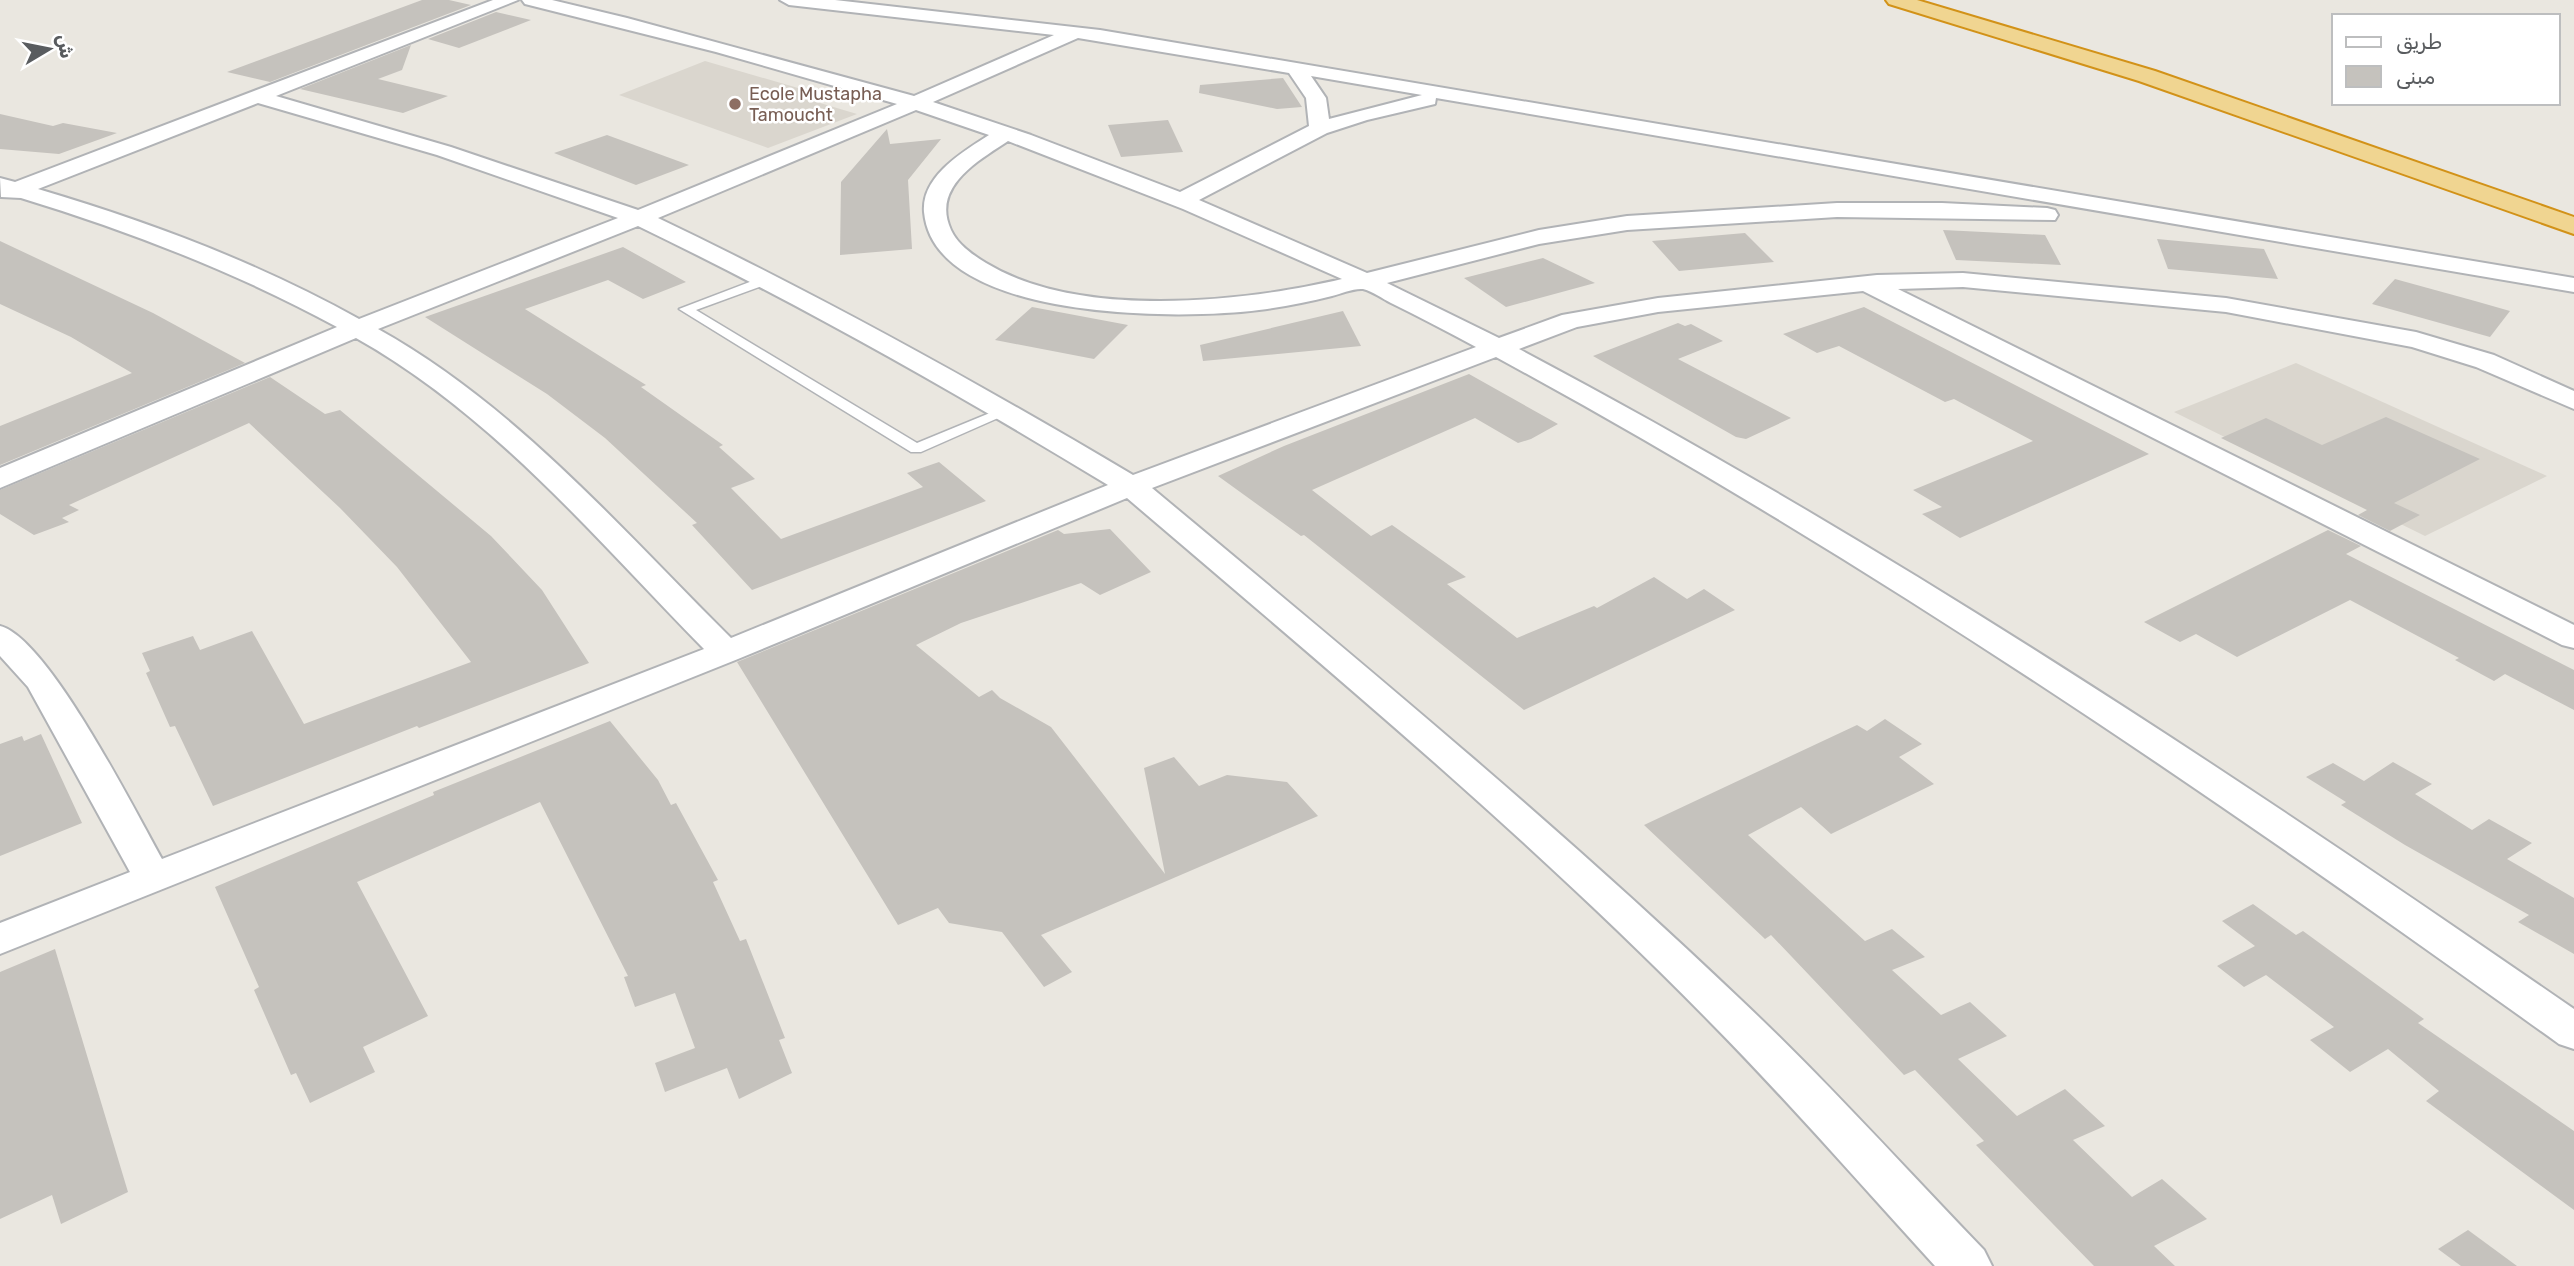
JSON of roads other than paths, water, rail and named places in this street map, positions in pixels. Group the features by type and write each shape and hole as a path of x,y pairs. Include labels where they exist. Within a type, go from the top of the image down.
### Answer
{"highway":[{"path":"1896,0 2147,76 2574,226"},
{"path":"1935,0 2162,68 2312,117 2574,209"}],"street":[{"path":"5,190 258,97 509,0"},
{"path":"531,0 708,44 916,103 1004,134 1179,201 1361,279 1495,346 1763,493 2001,640 2231,792 2574,1032"},
{"path":"789,0 1075,32 2574,285"},
{"path":"0,479 360,327 639,218 916,103 1075,32"},
{"path":"1297,70 1316,98 1320,129"},
{"path":"1179,201 1320,129 1383,109 1455,96"},
{"path":"258,97 444,151 639,218 768,279 1007,411 1131,486 1335,657 1552,848 1726,1011 1967,1266"},
{"path":"1004,134 955,169 940,188 934,207 937,227 951,247 969,263 1001,281 1042,294 1090,303 1208,307 1275,300 1542,236 1607,225 1742,215 1923,208 2295,236"},
{"path":"1909,173 1920,194 1923,208"},
{"path":"1923,208 1958,198 1970,183"},
{"path":"5,190 183,247 360,327 453,391 551,474 726,652"},
{"path":"0,939 726,652 1131,486 1495,346 1571,320 1658,304 1866,283 1963,280 2070,288 2226,305 2416,340 2485,360 2574,401"},
{"path":"1866,283 2574,638"},
{"path":"0,636 42,681 153,877"}],"lane":[{"path":"768,279 686,309 916,449 1007,411"}],"place":[{"name":"Ecole Mustapha Tamoucht","path":"735,104"}]}
